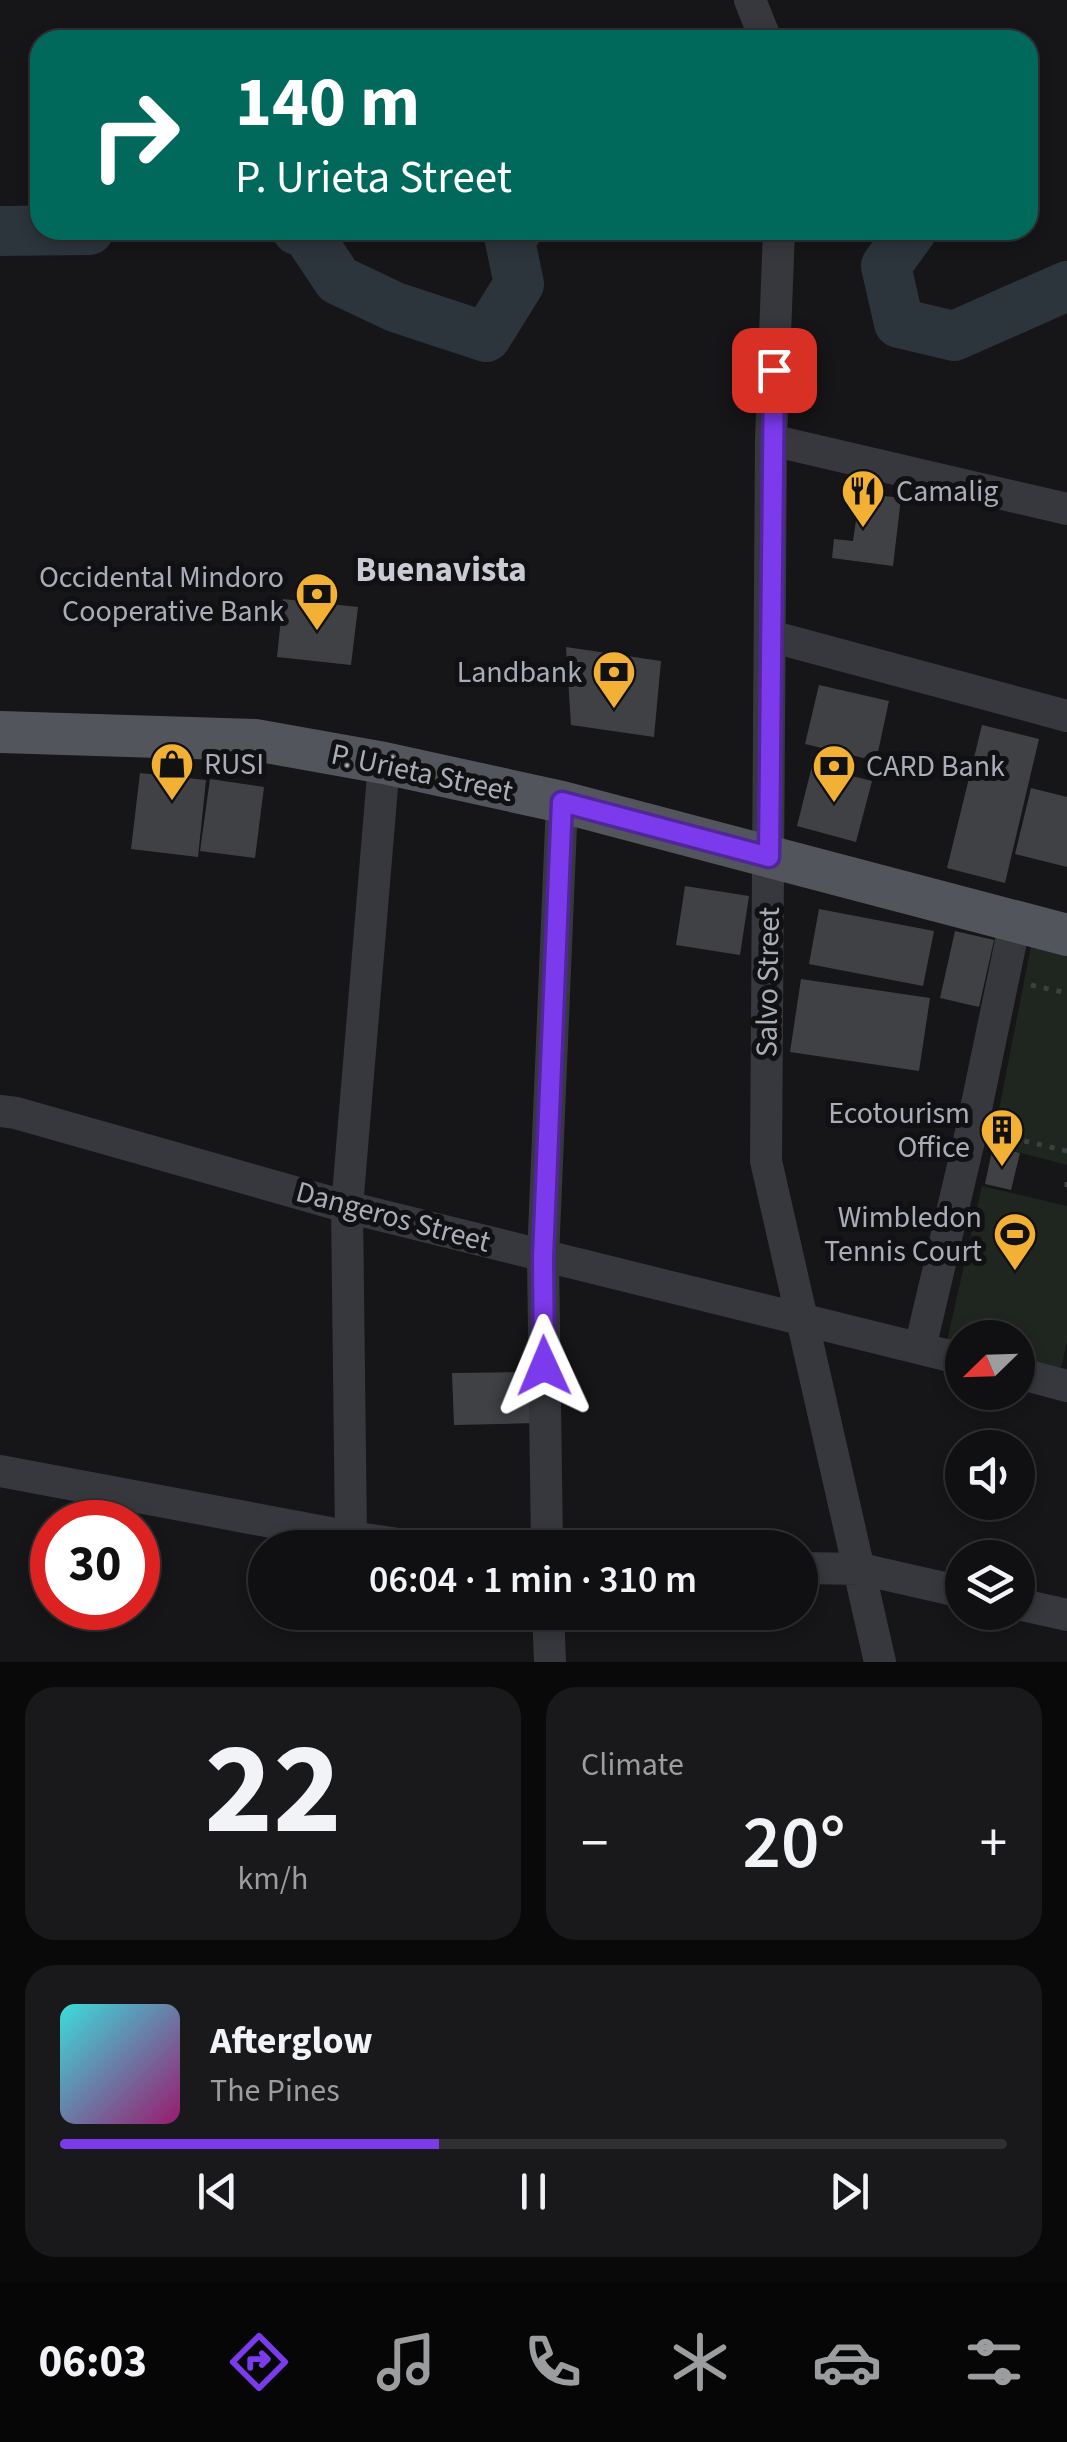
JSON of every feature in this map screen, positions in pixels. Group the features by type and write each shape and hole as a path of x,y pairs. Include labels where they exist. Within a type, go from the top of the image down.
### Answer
{"main road":[{"name":"P. Urieta Street","path":"0,732 256,740 384,763 562,802 1067,935"}],"street":[{"path":"750,0 762,30"},
{"name":"Salvo Street","path":"779,240 771,440 766,1161 880,1662"},
{"path":"771,440 1067,509"},
{"path":"770,636 1067,716"},
{"path":"350,1530 347,1206 384,763"},
{"path":"547,1530 543,1257 562,802"},
{"path":"920,1348 972,1128 1014,922"},
{"name":"Dangeros Street","path":"0,1111 543,1257 945,1355"},
{"path":"1035,1378 1067,1386"},
{"path":"0,1471 313,1530"},
{"path":"818,1568 861,1569 945,1588"},
{"path":"1035,1608 1067,1615"},
{"path":"549,1630 550,1662"}],"path":[{"path":"972,1128 1067,1151"},
{"path":"1067,1182 1067,1191"}],"shaded area":[{"path":"1031,946 1067,955 1067,1165 992,1145"},
{"name":"Wimbledon Tennis Court","path":"982,1186 1067,1206 1067,1342 1061,1368 1035,1361 1035,1320 952,1320"}],"building":[{"path":"860,493 901,498 893,566 832,558 834,539 853,541"},
{"name":"Occidental Mindoro Cooperative Bank","path":"283,599 358,607 351,665 277,657"},
{"path":"566,647 661,661 654,737 571,725"},
{"path":"819,685 889,701 876,761 805,744"},
{"path":"982,725 1039,739 1005,883 947,868"},
{"name":"CARD Bank","path":"812,766 872,781 856,842 797,826"},
{"path":"140,773 206,780 198,857 131,849"},
{"path":"210,779 264,787 255,858 200,851"},
{"path":"1031,788 1067,797 1067,867 1015,854"},
{"path":"685,886 749,896 740,955 676,945"},
{"path":"819,909 934,931 923,986 809,964"},
{"path":"955,931 994,940 979,1007 940,998"},
{"path":"801,979 930,998 919,1071 790,1052"},
{"name":"Ecotourism Office","path":"993,1146 1020,1153 1011,1190 985,1184"},
{"path":"535,1372 536,1423 454,1425 452,1373"}],"waterway":[{"path":"0,231 30,231"},
{"path":"311,240 338,280 395,307 486,337 519,284 510,240"},
{"path":"905,240 886,266 899,323 954,336 1067,286"}],"place":[{"name":"Camalig","path":"863,529"},
{"name":"Occidental Mindoro Cooperative Bank","path":"317,632"},
{"name":"Landbank","path":"614,710"},
{"name":"RUSI","path":"172,802"},
{"name":"CARD Bank","path":"834,804"},
{"name":"Ecotourism Office","path":"1002,1168"},
{"name":"Wimbledon Tennis Court","path":"1015,1272"}],"district":[{"name":"Buenavista","path":"441,570"}],"route":[{"path":"544,1366 543,1257 562,802 769,857 774,370"}]}
